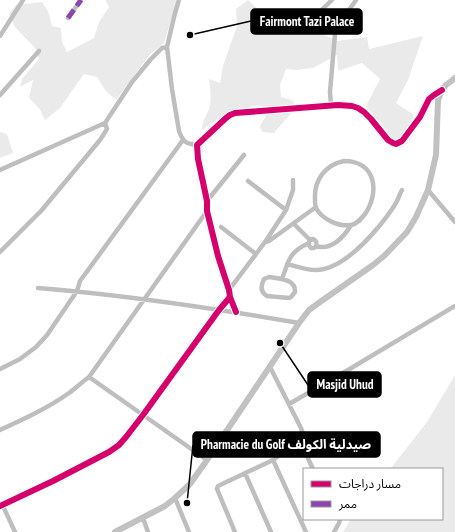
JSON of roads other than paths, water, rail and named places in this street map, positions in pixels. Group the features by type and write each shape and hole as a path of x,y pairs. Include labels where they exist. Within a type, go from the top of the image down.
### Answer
{"main road":[{"path":"116,532 165,506 190,484 309,310 373,265 407,232 416,217 428,190 436,155 438,100 446,84 455,78"}],"street":[{"path":"0,36 23,0"},
{"path":"68,18 81,0"},
{"path":"180,0 175,13 167,47 179,131 183,140 190,144 197,145"},
{"path":"308,24 332,0"},
{"path":"331,105 330,92 335,34 337,27 356,0"},
{"path":"0,170 105,123 132,82 162,48 167,47"},
{"path":"0,95 39,51"},
{"path":"197,145 226,118 236,113 331,105 345,105 358,108 371,119 388,140 396,144 402,141 420,117 429,99 442,90"},
{"path":"0,252 41,211 100,140 106,129 105,123"},
{"path":"0,369 20,359 36,347 47,335 77,291 80,281 183,140"},
{"path":"197,145 198,159 208,201 207,211 218,256 236,312"},
{"path":"208,201 244,155"},
{"path":"294,224 309,242 309,246 311,248 316,246 322,248 332,244 344,236 351,225 361,219 369,208 374,193 372,179 366,169 356,162 351,161 338,162 327,169 316,185 315,192 316,207 321,214 333,223 351,225"},
{"path":"229,290 265,242 286,210 293,190 293,180"},
{"path":"248,181 286,210"},
{"path":"287,264 305,269 325,269 334,266 348,257 366,242 392,210 402,190"},
{"path":"428,190 455,222"},
{"path":"265,242 269,241 294,224 316,207"},
{"path":"0,430 54,403 88,377 207,211"},
{"path":"221,227 256,254"},
{"path":"282,279 291,255 309,242"},
{"path":"269,277 282,279 289,281 294,285 295,292 292,297 285,298 267,296 263,292 261,286 264,279 269,277"},
{"path":"38,288 143,299 236,312 299,323"},
{"path":"15,532 1,506 53,481 109,452 119,445 230,297"},
{"path":"289,404 453,307 455,303"},
{"path":"270,367 298,420 304,437 304,448 313,468"},
{"path":"88,377 207,460"},
{"path":"235,532 217,488 220,484 273,460 304,437"},
{"path":"273,460 306,532"},
{"path":"245,473 271,532"},
{"path":"175,498 189,532"},
{"path":"143,518 148,532"},
{"path":"334,532 340,520"}],"place":[{"name":"Fairmont Tazi Palace","path":"190,35"},
{"name":"Masjid Uhud","path":"280,343"},
{"name":"Pharmacie du Golf صيدلية الكولف","path":"187,503"}]}
